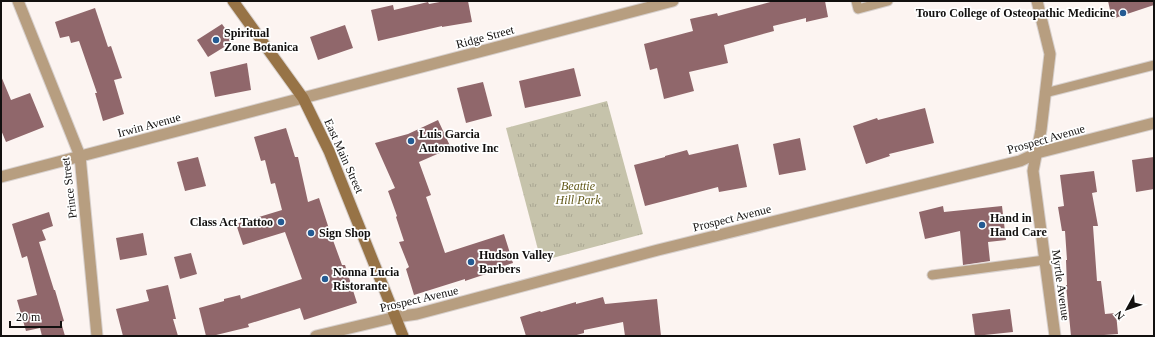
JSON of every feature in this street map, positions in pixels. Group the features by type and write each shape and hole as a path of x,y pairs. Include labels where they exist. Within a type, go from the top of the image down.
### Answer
{"main road":[{"name":"East Main Street","path":"233,1 303,98 329,151 403,336"}],"street":[{"name":"Prince Street","path":"18,1 80,156 97,336"},
{"name":"Ridge Street","path":"303,98 673,1"},
{"name":"Myrtle Avenue","path":"1037,1 1050,54 1041,130 1033,171 1055,336"},
{"name":"Irwin Avenue","path":"1,177 303,98"},
{"name":"Prospect Avenue","path":"316,336 396,317 417,314 658,250 1020,161 1037,153 1154,123"}],"lane":[{"path":"856,1 858,9 888,1"},
{"path":"1045,93 1154,65"},
{"path":"932,275 1045,260"}],"green space":[{"name":"Beattie Hill Park","path":"607,101 643,234 541,261 506,128"}],"building":[{"path":"445,1 468,1 472,22 442,26 378,41 371,10 393,5 394,10 428,2 429,4"},
{"path":"774,1 825,1 828,17 806,22 806,18 773,26 774,31 724,45 728,63 689,72 694,91 664,99 657,68 650,70 644,44 693,31 690,19 717,13 718,16"},
{"name":"Touro College of Osteopathic Medicine","path":"1108,1 1154,1 1154,5 1112,19"},
{"path":"95,8 108,47 111,46 122,78 114,80 124,114 103,121 95,93 97,93 79,41 71,43 69,36 60,38 55,22"},
{"name":"Spiritual Zone Botanica","path":"222,24 234,41 208,57 197,40"},
{"path":"345,25 353,48 318,60 310,37"},
{"path":"247,63 251,90 215,97 210,72"},
{"path":"574,68 581,96 525,108 519,81"},
{"path":"1,76 11,100 30,93 44,127 6,142 1,130"},
{"path":"483,82 492,116 466,123 457,88"},
{"path":"925,108 934,143 889,154 890,156 866,164 853,126 877,118 878,120"},
{"path":"438,120 451,148 419,162 431,195 426,197 445,253 504,234 513,263 485,272 486,274 465,281 465,279 414,295 406,269 409,267 399,242 404,241 388,191 395,188 375,143 408,134"},
{"path":"286,128 295,157 298,157 308,202 319,198 342,265 345,265 357,303 304,320 300,308 248,324 249,327 212,336 206,336 199,308 240,295 241,299 302,279 285,232 243,245 236,224 282,210 275,183 271,184 265,160 261,161 254,137"},
{"path":"800,138 806,170 779,175 773,144"},
{"path":"738,144 747,187 719,192 718,187 645,206 634,165 687,150 689,155"},
{"path":"198,157 206,186 185,191 177,162"},
{"path":"1154,157 1154,189 1136,192 1132,160"},
{"path":"1094,171 1097,192 1092,193 1098,226 1093,226 1097,281 1101,281 1105,314 1116,313 1118,334 1071,336 1066,285 1067,260 1065,231 1062,231 1058,207 1064,206 1060,175"},
{"name":"Hand in Hand Care","path":"943,206 944,212 1002,206 1006,240 988,242 990,261 963,265 960,231 925,239 919,212"},
{"path":"49,212 53,226 42,230 46,240 39,242 64,321 61,322 65,336 42,336 40,328 26,331 17,300 37,295 27,256 22,258 12,224"},
{"path":"143,233 147,255 120,260 116,238"},
{"path":"191,253 197,274 180,279 174,257"},
{"path":"168,285 176,319 173,319 178,336 123,336 116,309 149,301 146,290"},
{"path":"603,297 605,304 657,299 661,336 625,336 623,322 584,330 584,333 573,336 526,336 520,317 576,302 576,304"},
{"path":"1010,309 1013,332 975,336 972,314"}],"place":[{"name":"Touro College of Osteopathic Medicine","path":"1123,13"},
{"name":"Spiritual Zone Botanica","path":"216,40"},
{"name":"Luis Garcia Automotive Inc","path":"411,141"},
{"name":"Class Act Tattoo","path":"281,222"},
{"name":"Hand in Hand Care","path":"982,225"},
{"name":"Sign Shop","path":"311,233"},
{"name":"Hudson Valley Barbers","path":"471,262"},
{"name":"Nonna Lucia Ristorante","path":"325,279"}]}
